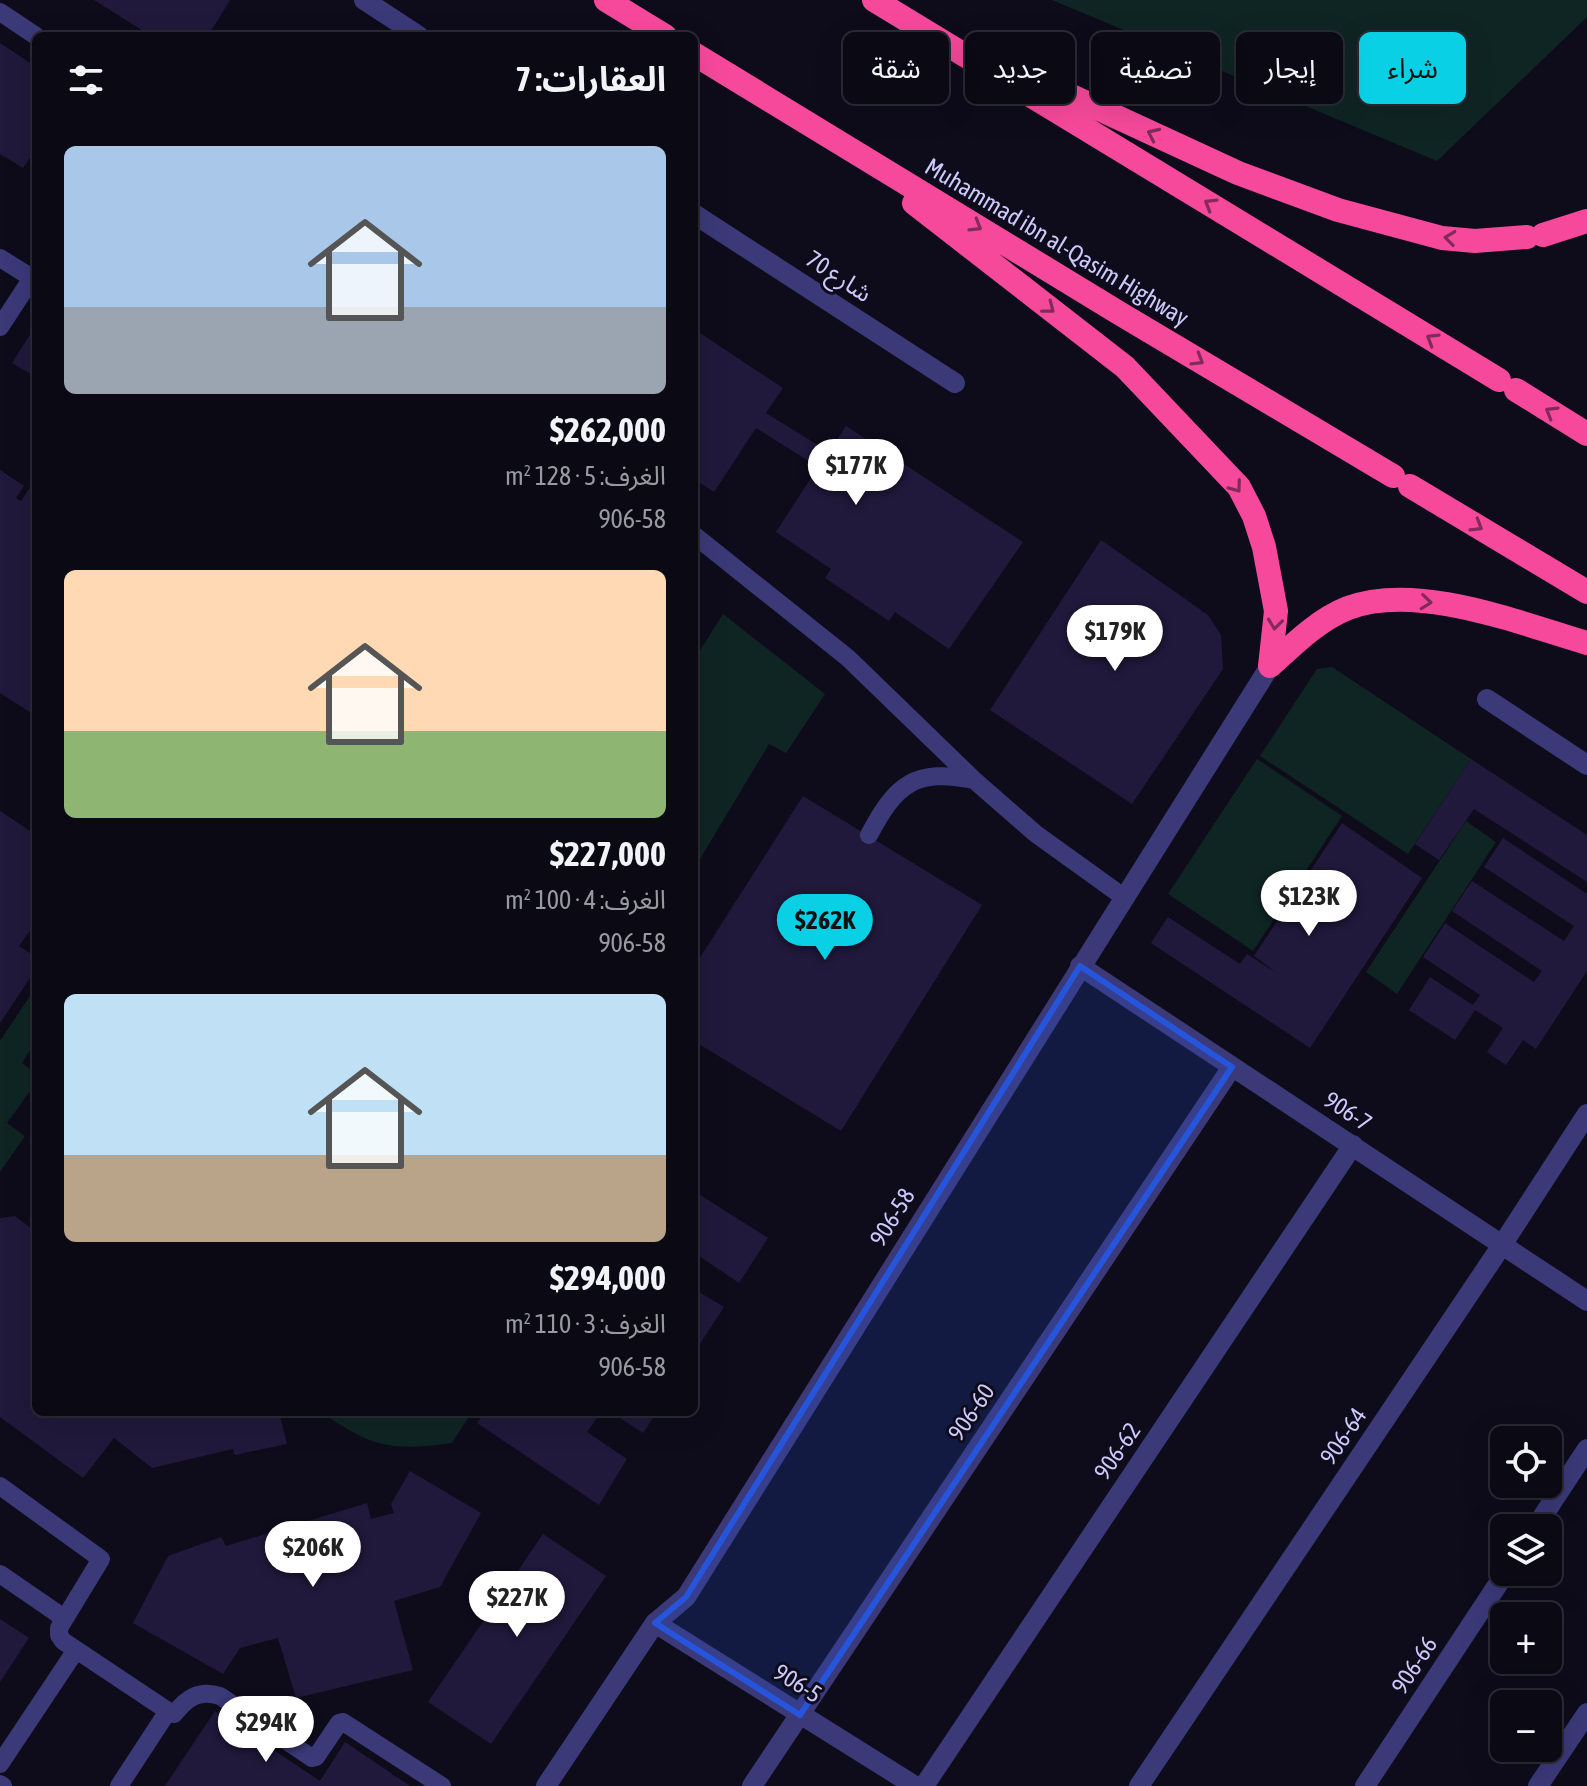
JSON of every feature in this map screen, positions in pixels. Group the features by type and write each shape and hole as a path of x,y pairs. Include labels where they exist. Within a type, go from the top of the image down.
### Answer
{"highway":[{"path":"606,0 658,32"},
{"path":"874,0 1587,434"},
{"path":"911,23 1238,173 1313,201 1442,238 1475,241 1535,236 1587,221"},
{"name":"Muhammad ibn al-Qasim Highway","path":"698,56 1587,592"},
{"path":"834,139 1125,367 1239,487 1254,516 1264,547 1276,611 1270,666"},
{"path":"1270,666 1309,630 1349,608 1392,599 1462,607 1587,643"}],"street":[{"path":"364,0 413,32"},
{"name":"شارع 70","path":"698,217 955,383"},
{"name":"906-58","path":"546,1786 655,1623 686,1597 1270,666"},
{"path":"1487,699 1587,765"},
{"name":"906-7","path":"1080,966 1587,1301"},
{"name":"906-60","path":"752,1786 1232,1067"},
{"name":"906-64","path":"1139,1786 1587,1114"},
{"name":"906-62","path":"924,1786 1353,1145"},
{"path":"1544,1514 1587,1449"},
{"name":"906-66","path":"1365,1786 1497,1586"},
{"name":"906-5","path":"655,1623 915,1786"},
{"path":"1538,1786 1587,1713"}],"lane":[{"path":"0,12 32,33"},
{"path":"0,258 32,274"},
{"path":"0,327 32,278"},
{"path":"698,538 848,658 974,780 1036,834 1125,898"},
{"path":"869,835 885,805 903,787 930,776 974,780"},
{"path":"0,1486 101,1557 59,1628 59,1635 76,1650 168,1711 175,1713 193,1695 211,1693 220,1696 312,1758 343,1722 442,1786"},
{"path":"0,1574 64,1618"},
{"path":"0,1764 76,1650"},
{"path":"119,1786 168,1711"}],"highlighted area":[{"path":"1080,966 1232,1067 800,1715 655,1623 686,1597"}],"green space":[{"path":"1052,0 1587,0 1587,17 1437,161 1301,104 1343,104 1343,32 1236,32 1236,77 1220,70 1220,32 1129,32"},
{"path":"723,614 825,694 786,753 769,744 698,862 698,654"},
{"path":"1332,667 1471,759 1408,854 1260,756 1317,669"},
{"path":"1257,759 1342,816 1253,951 1168,894"},
{"path":"1466,821 1496,842 1397,994 1366,972"},
{"path":"32,993 32,1047 22,1063 32,1070 32,1089 7,1123 25,1136 0,1172 0,1041"},
{"path":"328,1416 469,1416 452,1443 413,1447 369,1440"}],"building":[{"path":"94,0 230,0 210,32 145,32"},
{"path":"0,43 32,64 32,155 23,168 0,154"},
{"path":"32,331 32,375 12,363"},
{"path":"698,332 783,388 766,413 829,452 846,426 1023,542 949,649 895,612 889,621 825,578 831,569 776,532 818,467 756,428 714,492 698,482"},
{"path":"0,470 24,486 16,498 21,501 32,484 32,713 0,693"},
{"path":"1101,540 1208,615 1221,635 1223,669 1132,804 990,710"},
{"path":"1471,759 1587,835 1587,882 1474,809 1439,860 1415,844"},
{"path":"803,796 982,905 841,1131 698,1043 698,961"},
{"path":"0,811 32,832 32,930 19,946 32,954 32,975 0,1023"},
{"path":"1342,823 1422,878 1310,1048 1151,943 1168,917 1240,964 1247,954 1278,974 1254,956"},
{"path":"1503,838 1587,894 1587,971 1536,1049 1523,1040 1506,1065 1487,1052 1503,1028 1475,1010 1455,1040 1409,1010 1430,977 1473,1005 1480,995 1423,957 1445,923 1534,982 1542,971 1452,911 1472,881 1564,941 1574,926 1484,867"},
{"path":"698,1194 768,1238 739,1283 699,1256"},
{"path":"15,1216 32,1229 32,1416 280,1416 287,1444 235,1455 233,1449 152,1468 114,1438 83,1478 0,1417 0,1218"},
{"path":"698,1291 724,1307 698,1347"},
{"path":"482,1416 598,1416 587,1432 627,1459 599,1505 477,1423"},
{"path":"617,1416 654,1416 643,1433"},
{"path":"410,1471 481,1513 440,1587 394,1601 413,1670 296,1698 278,1638 240,1648 223,1674 133,1623 168,1556 221,1537 226,1546 367,1503 371,1519 394,1513 391,1504"},
{"path":"543,1534 606,1576 491,1744 428,1702"},
{"path":"0,1619 29,1638 0,1682"},
{"path":"215,1711 320,1781 345,1742 410,1786 165,1786"}]}
